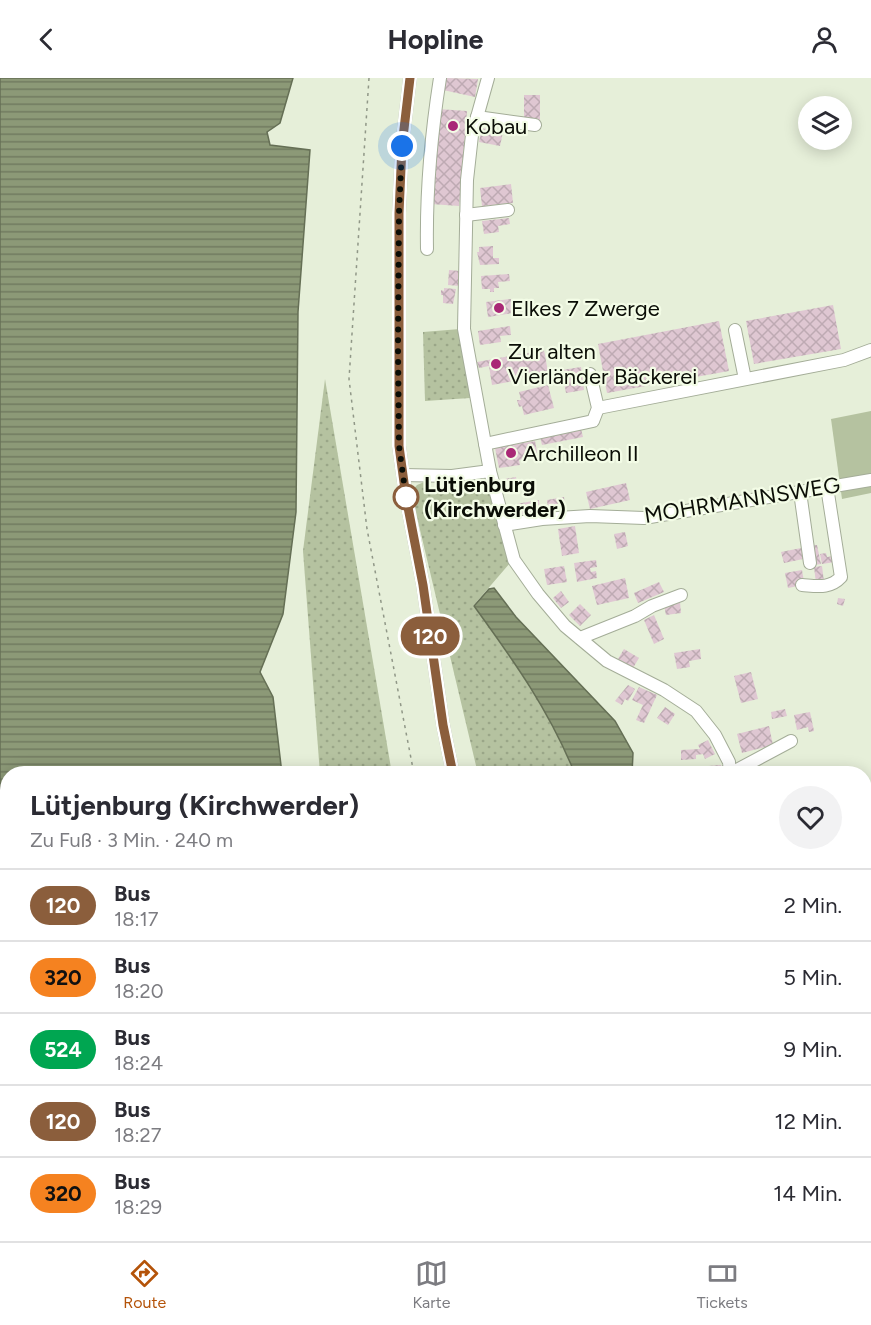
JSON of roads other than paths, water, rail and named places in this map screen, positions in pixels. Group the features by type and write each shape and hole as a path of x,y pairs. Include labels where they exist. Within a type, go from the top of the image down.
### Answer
{"street":[{"path":"410,78 402,146 399,213 399,446 451,766"},
{"path":"427,249 426,205 440,78"},
{"path":"488,78 472,135 467,180 465,329 490,471 514,560 565,626 608,661 664,690 696,711 715,735 729,766"},
{"path":"477,117 535,125"},
{"path":"466,215 508,210"},
{"path":"735,330 745,379"},
{"path":"598,408 844,360 871,350"},
{"path":"485,444 592,421 598,408 590,374"},
{"path":"403,475 452,476 490,471"},
{"name":"MOHRMANNSWEG","path":"504,525 542,519 590,516 644,518 871,480"},
{"path":"802,585 824,587 835,583 842,577 826,487"},
{"path":"800,492 810,562"},
{"path":"580,638 635,616 652,606 681,596"},
{"path":"744,766 791,741"}],"place":[{"name":"Kobau","path":"453,126"},
{"name":"Elkes 7 Zwerge","path":"499,308"},
{"name":"Zur alten Vierländer Bäckerei","path":"496,364"},
{"name":"Archilleon II","path":"511,453"},
{"name":"Lütjenburg (Kirchwerder)","path":"406,497"}]}
